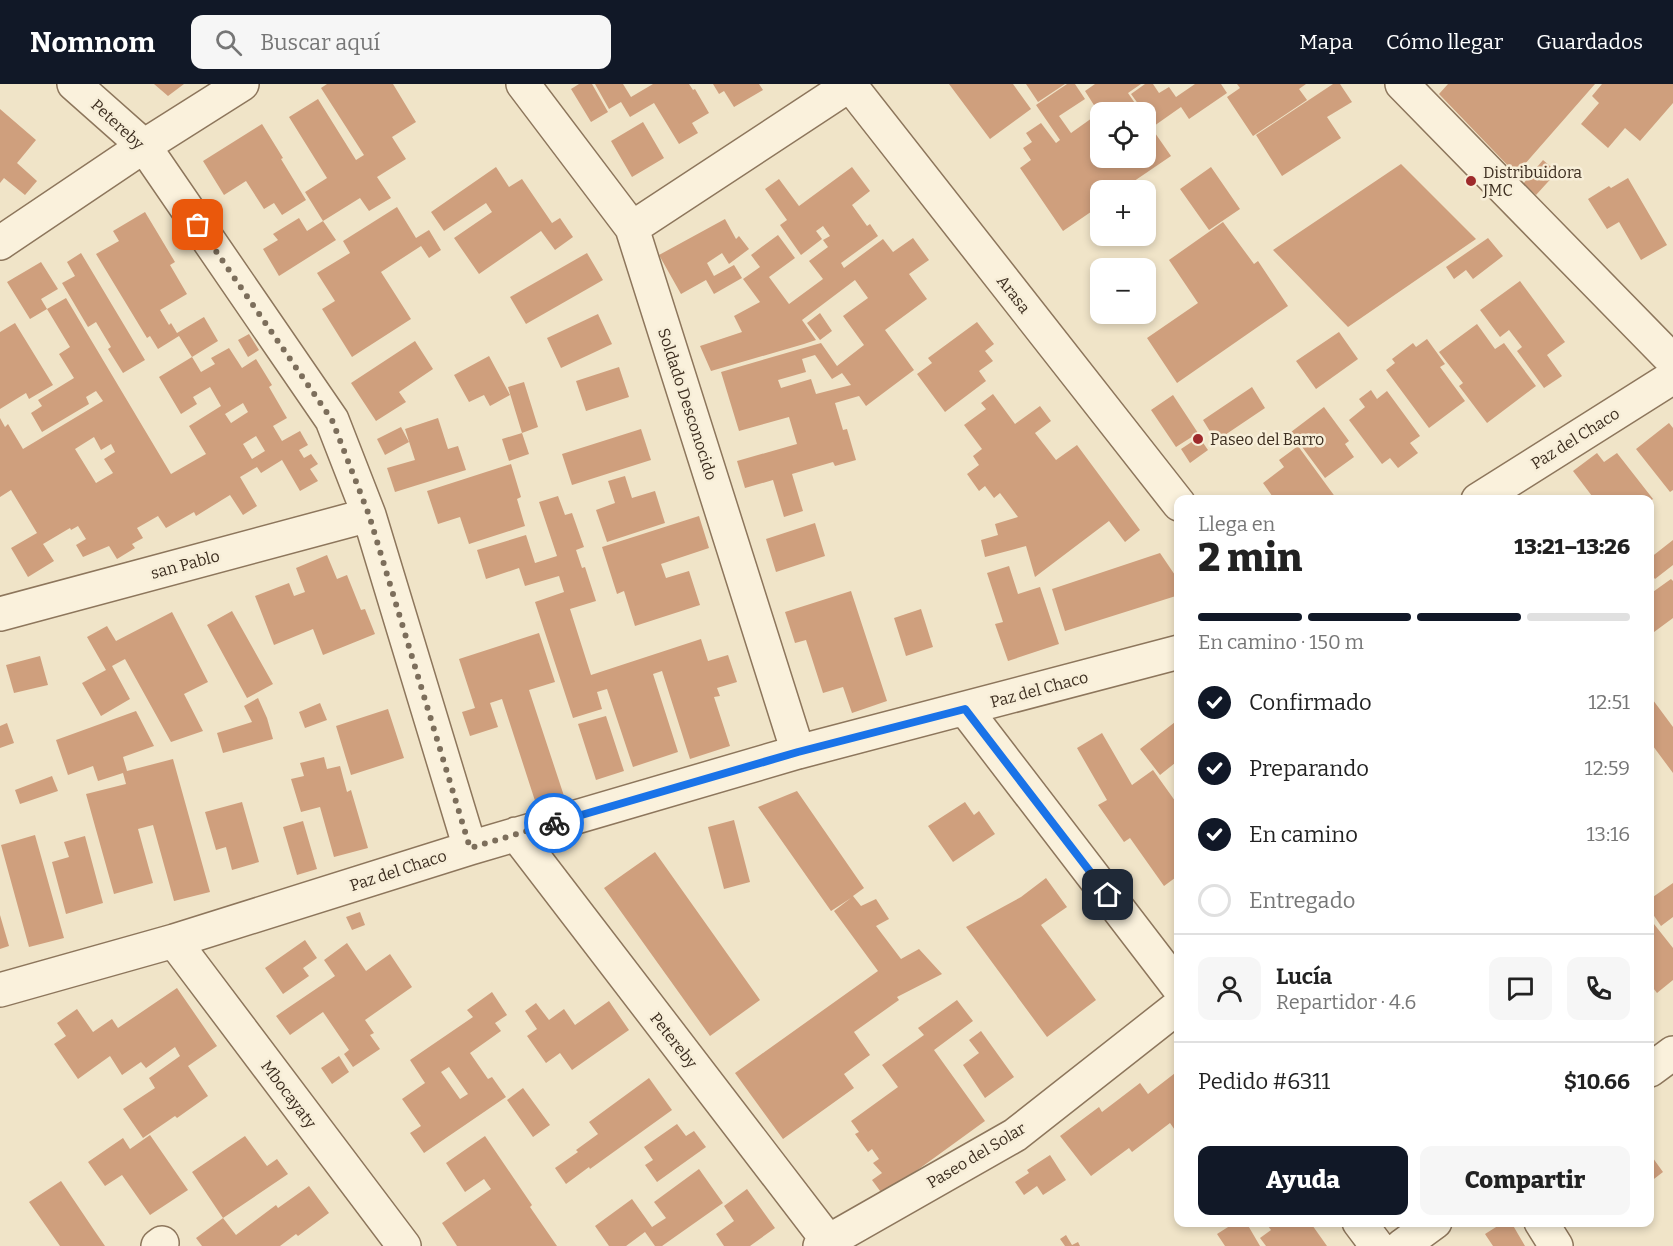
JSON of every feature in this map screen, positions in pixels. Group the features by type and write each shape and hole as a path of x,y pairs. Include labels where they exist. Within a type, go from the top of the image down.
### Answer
{"street":[{"name":"Petereby","path":"74,84 144,146 332,420 369,515 470,848"},
{"path":"0,243 144,146 242,84"},
{"name":"Soldado Desconocido","path":"523,84 632,228 798,752"},
{"path":"632,228 850,84"},
{"name":"Arasa","path":"850,84 1174,498"},
{"path":"1402,84 1673,361"},
{"name":"Paz del Chaco","path":"1486,495 1673,377"},
{"name":"san Pablo","path":"0,614 369,515"},
{"name":"Paz del Chaco","path":"0,990 174,941 516,834 798,752 1174,653"},
{"path":"965,709 1174,981"},
{"name":"Petereby","path":"516,834 827,1244"},
{"name":"Mbocayaty","path":"174,941 404,1246"},
{"name":"Paseo del Solar","path":"827,1244 1015,1135 1174,1010"},
{"path":"1654,1067 1673,1053"},
{"path":"1363,1227 1377,1246"},
{"path":"1402,1246 1428,1227"},
{"path":"1544,1227 1556,1246"}],"building":[{"path":"154,84 184,84 168,96"},
{"path":"327,84 393,84 416,122 392,137 406,159 377,177 391,198 369,211 360,198 323,221 305,192 327,178 289,117 318,99 356,160 364,155 321,88"},
{"path":"579,84 592,84 608,112 591,122 571,89"},
{"path":"595,84 623,84 631,97 653,84 689,84 693,90 695,89 709,113 692,123 698,133 679,144 654,103 630,117 621,102 609,109"},
{"path":"713,84 759,84 763,90 734,107 724,91 719,94"},
{"path":"949,84 1013,84 1031,109 990,139"},
{"path":"1026,84 1065,84 1038,102"},
{"path":"1067,84 1075,84 1085,99 1059,116 1071,133 1090,119 1090,168 1153,168 1136,180 1090,180 1090,213 1063,231 1020,168 1031,160 1023,148 1032,142 1026,133 1041,123 1056,143 1060,140 1036,105"},
{"path":"1095,84 1141,84 1128,93 1134,102 1092,102 1085,91"},
{"path":"1145,84 1153,84 1159,93 1169,87 1176,97 1195,84 1221,84 1227,93 1189,119 1181,107 1156,125 1156,102 1137,102 1131,94"},
{"path":"1237,84 1306,84 1299,89 1307,100 1253,136 1227,97 1240,88"},
{"path":"1333,84 1340,84 1352,102 1327,117 1341,138 1282,176 1256,135"},
{"path":"1448,84 1595,84 1516,174 1439,94"},
{"path":"1602,84 1673,84 1673,103 1640,141 1625,128 1608,148 1581,124 1599,103 1592,96"},
{"path":"0,109 36,140 17,163 37,181 25,195 4,178 0,183"},
{"path":"643,122 664,158 632,177 611,141"},
{"path":"262,124 306,200 282,215 274,203 264,209 246,181 224,195 203,161"},
{"path":"1156,134 1171,156 1156,166"},
{"path":"1543,160 1557,172 1536,195 1523,184"},
{"path":"1401,164 1476,239 1348,327 1273,250"},
{"path":"496,167 509,187 522,179 552,223 560,218 573,237 555,250 541,231 479,274 454,238 492,212 486,203 444,231 431,212"},
{"path":"852,167 870,191 852,205 867,226 870,224 878,236 841,263 844,268 883,239 893,252 913,238 929,260 909,274 927,299 885,330 914,370 866,406 859,396 835,403 843,430 847,429 856,460 835,466 833,462 792,474 803,511 784,517 773,480 745,488 737,461 797,444 789,417 739,431 721,372 821,343 837,366 864,345 843,316 868,298 855,280 802,320 816,340 711,371 700,346 742,332 734,316 760,302 743,279 760,267 751,255 778,235 795,258 769,277 789,304 823,279 809,261 828,247 823,240 830,236 823,226 816,231 822,239 801,255 780,225 787,220 765,189 779,179 799,206","holes":["815,355 832,379 842,373 851,385 816,394 811,379 781,388 778,380 806,372 802,359"]},
{"path":"1211,167 1240,209 1209,230 1180,189"},
{"path":"1628,178 1667,245 1641,260 1619,222 1607,229 1588,199"},
{"path":"397,207 416,238 429,230 441,250 429,258 421,246 381,272 411,319 352,357 322,309 335,301 317,273 350,253 343,241"},
{"path":"145,212 175,262 170,265 187,294 160,310 177,333 204,317 218,341 192,357 179,336 158,349 150,336 147,338 96,254 119,241 113,231"},
{"path":"299,218 307,231 323,221 336,240 279,276 263,249 278,240 273,234"},
{"path":"725,219 736,239 739,236 749,249 729,264 722,253 707,263 714,276 734,265 742,278 714,294 706,280 681,294 659,255"},
{"path":"1223,222 1254,264 1258,261 1288,306 1177,383 1147,338 1198,303 1169,260"},
{"path":"1488,238 1503,256 1473,279 1466,270 1454,279 1446,267"},
{"path":"81,253 145,360 123,373 108,349 111,347 96,322 88,327 62,283 75,276 67,262"},
{"path":"587,253 603,280 526,324 510,297"},
{"path":"41,262 58,289 41,299 47,309 30,319 7,282"},
{"path":"1520,281 1565,342 1547,355 1562,376 1544,388 1517,351 1522,347 1509,330 1500,337 1480,310"},
{"path":"66,298 171,474 206,454 189,426 221,406 210,387 193,397 197,404 181,414 159,377 192,357 201,372 215,364 211,358 229,348 242,368 256,359 272,385 269,387 287,418 273,426 282,441 300,431 308,445 299,450 304,458 311,454 318,464 310,469 318,481 300,491 282,460 261,473 257,467 240,477 257,506 243,515 230,495 196,516 194,512 166,528 158,516 137,528 143,538 132,544 135,548 117,559 109,546 83,557 76,545 86,539 78,526 71,530 70,528 43,544 54,561 28,577 11,548 37,533 11,490 0,497 0,418 5,427 8,424 23,449 103,401 96,391 86,397 89,404 42,432 31,413 42,406 38,400 74,378 59,354 70,347 47,309","holes":["243,403 248,412 231,423 225,414","256,436 265,451 252,459 243,444","94,437 101,450 111,444 115,452 104,459 113,473 96,483 75,449"]},
{"path":"820,313 832,331 820,340 807,323"},
{"path":"598,314 612,344 561,368 547,338"},
{"path":"977,322 994,344 985,351 993,361 979,371 986,381 945,412 917,374 932,363 928,358"},
{"path":"15,323 53,385 29,399 26,393 0,409 0,332"},
{"path":"1477,324 1495,349 1504,343 1536,386 1487,423 1459,386 1463,383 1439,352"},
{"path":"1339,332 1358,359 1316,389 1296,361"},
{"path":"249,334 259,350 248,357 238,340"},
{"path":"1427,339 1445,364 1440,367 1465,401 1429,428 1386,370 1395,363 1392,359 1413,343 1416,347"},
{"path":"415,341 433,369 399,392 406,402 376,421 351,383"},
{"path":"489,356 510,395 490,406 484,395 469,402 454,375"},
{"path":"619,367 629,397 586,411 576,381"},
{"path":"524,382 538,427 522,433 508,387"},
{"path":"1252,387 1265,408 1216,441 1203,420"},
{"path":"1371,390 1377,399 1387,391 1420,436 1410,443 1418,453 1398,468 1390,458 1382,464 1349,420 1365,407 1359,399"},
{"path":"993,394 1015,424 1040,406 1051,421 1035,433 1056,460 1077,445 1140,530 1125,542 1109,521 1035,577 1026,546 985,557 981,540 998,535 995,524 1018,517 1000,493 994,498 985,486 979,491 967,474 979,465 973,456 982,449 964,425 986,409 981,403"},
{"path":"1173,395 1198,433 1176,447 1151,410"},
{"path":"1324,407 1349,441 1345,444 1354,457 1325,478 1291,432"},
{"path":"438,418 448,449 458,446 466,470 395,492 387,468 415,460 405,429"},
{"path":"1669,423 1673,428 1673,490 1670,492 1636,449"},
{"path":"401,427 409,442 385,455 377,439"},
{"path":"641,429 651,460 572,485 562,454"},
{"path":"522,433 529,454 509,461 502,439"},
{"path":"1199,437 1208,450 1190,463 1181,449"},
{"path":"1298,446 1334,495 1271,495 1263,483 1284,467 1279,460"},
{"path":"1597,453 1604,462 1617,453 1650,495 1591,495 1573,471"},
{"path":"511,464 521,497 517,499 525,526 469,544 460,517 438,524 427,491"},
{"path":"625,476 632,498 655,491 665,523 607,542 596,510 615,503 608,481"},
{"path":"558,496 565,515 572,513 584,547 576,550 582,568 585,567 596,601 570,609 591,675 701,639 708,661 728,655 737,682 717,688 720,696 714,697 730,746 690,759 662,671 653,674 678,752 633,767 607,689 597,692 602,709 573,718 535,602 564,592 559,576 525,586 519,568 486,579 477,550 526,535 535,563 557,556 539,502"},
{"path":"699,516 709,548 661,564 666,578 689,571 700,605 635,626 624,591 617,594 602,547"},
{"path":"815,523 825,556 776,572 766,539"},
{"path":"1673,540 1673,565 1655,579 1654,578 1654,555"},
{"path":"1160,553 1174,574 1174,597 1065,631 1052,589"},
{"path":"327,555 337,579 347,575 361,610 365,609 375,634 323,655 313,629 274,645 255,596 289,583 294,596 305,592 296,568"},
{"path":"1009,566 1018,594 1040,587 1059,644 1008,661 995,624 1003,622 987,573"},
{"path":"1671,579 1673,581 1673,618 1654,632 1654,591"},
{"path":"851,591 887,701 852,713 843,687 823,693 806,640 795,643 785,612"},
{"path":"921,609 933,647 906,656 894,618"},
{"path":"232,611 273,684 247,698 207,625"},
{"path":"172,612 208,682 184,694 203,731 171,742 125,659 112,666 130,699 101,716 82,683 106,670 87,637 107,626 116,641"},
{"path":"539,633 555,682 529,690 565,799 537,807 502,699 490,703 498,727 470,736 462,712 475,708 459,659"},
{"path":"40,656 48,685 14,693 6,665"},
{"path":"258,698 273,739 223,753 217,733 252,722 244,706"},
{"path":"1654,701 1673,727 1673,773 1654,747"},
{"path":"320,703 327,720 305,728 299,712"},
{"path":"388,709 404,758 351,775 336,726"},
{"path":"136,711 154,746 123,757 127,771 173,759 210,892 174,901 153,825 138,829 153,883 114,894 86,794 126,784 123,773 98,781 93,766 68,775 56,740"},
{"path":"606,716 624,771 596,780 578,724"},
{"path":"7,723 14,743 0,748 0,726"},
{"path":"1174,723 1174,764 1160,775 1140,749"},
{"path":"1102,733 1132,785 1153,770 1174,799 1174,879 1164,886 1130,838 1124,842 1098,805 1107,800 1077,748"},
{"path":"324,757 327,769 340,766 347,792 351,790 368,848 334,857 320,807 301,812 291,779 304,776 300,763"},
{"path":"52,776 58,791 20,804 15,790"},
{"path":"797,791 864,888 853,896 861,906 876,899 889,919 876,926 901,959 919,949 942,974 897,997 899,1000 854,1032 870,1055 844,1074 854,1088 783,1139 735,1073 878,971 834,911 851,898 831,911 758,807"},
{"path":"242,802 259,862 232,870 226,847 216,850 205,812"},
{"path":"965,802 974,815 979,811 995,834 953,862 928,826"},
{"path":"734,820 750,882 724,889 708,827"},
{"path":"303,821 317,869 297,875 283,827"},
{"path":"35,835 64,938 29,947 1,845"},
{"path":"85,836 103,903 66,914 52,862 69,857 64,842"},
{"path":"655,852 760,1000 710,1036 604,888"},
{"path":"1046,878 1067,907 1041,925 1096,1000 1047,1037 966,927 1021,897"},
{"path":"1673,883 1673,917 1661,926 1654,916 1654,896"},
{"path":"360,912 365,925 352,930 346,917"},
{"path":"0,915 9,946 0,949"},
{"path":"1654,924 1673,948 1673,980 1657,993 1654,989"},
{"path":"305,940 317,958 303,968 309,976 283,994 265,968"},
{"path":"347,943 366,971 390,954 412,987 365,1020 374,1033 370,1035 380,1049 353,1067 344,1054 349,1050 323,1012 290,1035 276,1016 335,976 324,960"},
{"path":"177,988 217,1046 188,1066 208,1096 143,1138 123,1109 155,1088 149,1078 180,1056 175,1047 146,1068 141,1062 122,1075 110,1056 78,1079 54,1044 66,1036 57,1023 77,1009 93,1032 112,1019 118,1028"},
{"path":"492,992 507,1015 495,1023 501,1031 470,1053 488,1079 492,1077 506,1097 424,1153 410,1133 421,1126 402,1099 425,1083 410,1060 473,1017 467,1010","holes":["449,1067 468,1094 460,1099 441,1072"]},
{"path":"957,1000 973,1021 934,1050 985,1121 883,1195 872,1180 882,1173 873,1163 879,1159 872,1149 868,1152 855,1134 859,1132 851,1121 898,1087 882,1065 924,1035 918,1028"},
{"path":"609,1001 629,1030 572,1070 560,1053 546,1063 527,1036 537,1029 525,1011 536,1003 549,1020 564,1009 575,1025"},
{"path":"981,1031 1014,1077 985,1098 963,1065 979,1053 969,1040"},
{"path":"339,1056 349,1072 332,1084 321,1068"},
{"path":"1174,1074 1174,1129 1170,1123 1132,1152 1129,1148 1091,1176 1060,1136 1099,1107 1102,1112 1140,1083 1148,1094"},
{"path":"649,1078 672,1110 566,1184 555,1168 598,1134 589,1122"},
{"path":"523,1088 550,1125 533,1137 507,1100"},
{"path":"677,1124 686,1136 694,1131 706,1147 657,1182 645,1165 653,1160 644,1147"},
{"path":"150,1135 188,1190 150,1215 122,1175 105,1186 88,1162 123,1138 130,1149"},
{"path":"245,1136 267,1166 277,1159 288,1174 223,1218 192,1172"},
{"path":"485,1136 557,1246 457,1246 442,1223 491,1189 484,1179 465,1192 446,1163"},
{"path":"1050,1155 1066,1180 1043,1195 1037,1186 1024,1195 1015,1182 1029,1173 1027,1170"},
{"path":"1654,1160 1663,1172 1654,1179"},
{"path":"699,1169 723,1203 662,1246 655,1246 645,1232 626,1246 609,1246 595,1226 632,1199 652,1227 666,1218 654,1202"},
{"path":"61,1181 105,1246 60,1246 29,1202"},
{"path":"309,1186 329,1213 280,1246 202,1246 196,1238 223,1218 236,1235 276,1205 278,1208"},
{"path":"747,1189 775,1228 750,1246 724,1246 716,1234 734,1221 724,1206"},
{"path":"1228,1227 1249,1227 1260,1246 1225,1246 1217,1234"},
{"path":"1269,1227 1314,1227 1327,1246 1266,1246 1260,1238 1271,1230"},
{"path":"1496,1227 1514,1227 1525,1246 1493,1246 1485,1234"},
{"path":"1066,1235 1072,1245 1078,1242 1080,1246 1065,1246 1060,1239"}],"way so far":[{"path":"198,225 332,420 369,515 470,848 554,823"}],"place":[{"name":"Distribuidora JMC","path":"1471,181"},
{"name":"Paseo del Barro","path":"1198,439"}],"route":[{"path":"554,823 798,752 965,709 1108,895"}]}
